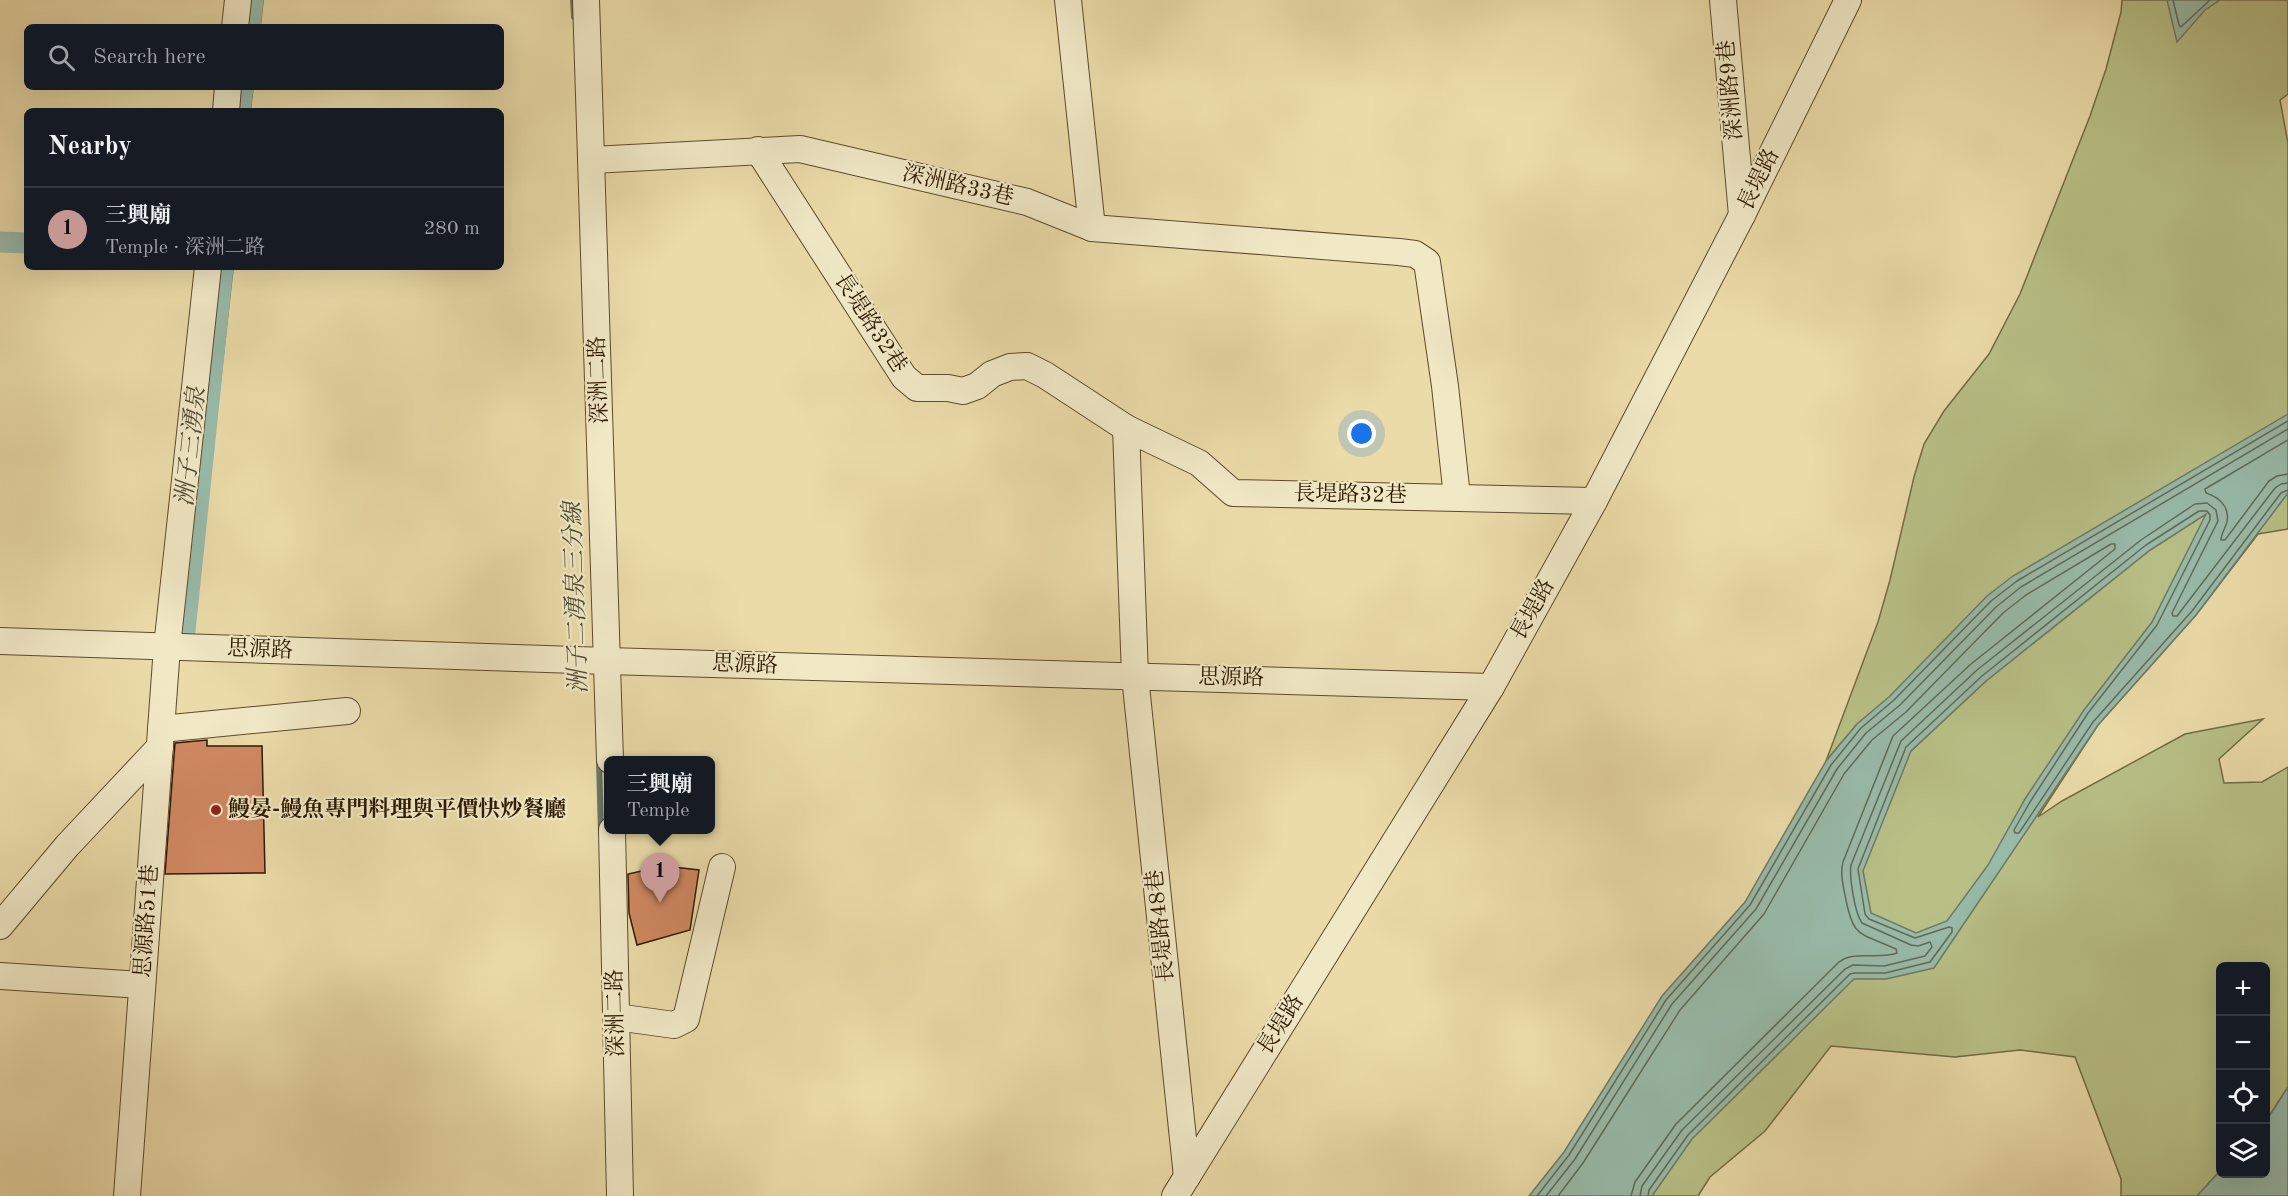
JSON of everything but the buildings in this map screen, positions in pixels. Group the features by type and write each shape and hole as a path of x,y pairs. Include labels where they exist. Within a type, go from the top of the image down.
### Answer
{"street":[{"path":"235,24 238,0"},
{"name":"深洲二路","path":"586,0 610,756"},
{"path":"1068,0 1092,228"},
{"name":"深洲路9巷","path":"1723,0 1742,215"},
{"name":"長堤路","path":"1181,1186 1491,687 1594,501 1742,215 1848,0"},
{"path":"226,108 228,90"},
{"name":"深洲路33巷","path":"592,160 800,149 1027,202 1092,228 1415,254 1427,261 1445,386 1457,497"},
{"name":"長堤路32巷","path":"758,150 904,377 917,388 948,388 963,391 977,386 992,374 1010,367 1027,366 1045,375 1126,428 1199,463 1233,493 1594,501"},
{"name":"思源路51巷","path":"127,1196 167,647 208,270"},
{"path":"1126,428 1135,676"},
{"name":"思源路","path":"0,641 1491,687"},
{"name":"長堤路48巷","path":"1135,676 1181,1186"},
{"path":"0,926 160,738 347,711"},
{"name":"深洲二路","path":"612,834 620,1196"},
{"path":"616,1017 674,1025 686,1018 722,867"},
{"path":"0,976 142,985"}],"green space":[{"path":"2122,0 2288,0 2288,94 2280,100 2288,143 2288,416 1857,724 1826,761 1878,622 1924,444 1944,411 1989,354 2020,294 2090,116 2106,69"},
{"path":"2288,461 2288,529 2258,534 2196,615 2098,725 2038,817 2062,801 2185,734 2263,719 2219,759 2224,783 2262,782 2288,767 2288,1087 2270,1115 2270,962 2216,962 2216,1175 2197,1196 2121,1196 2121,1179 2075,1057 2020,1050 1955,1057 1831,1046 1765,1131 1710,1177 1698,1196 1624,1196 1911,751 1986,681 2150,550"}],"water":[{"path":"2167,0 2220,0 2205,10 2177,42"},
{"path":"2288,414 2288,493 2196,615 2098,725 1934,968 1886,979 1854,979 1692,1139 1652,1196 1529,1196 1564,1152 1662,996 1745,902 1826,761 1857,724 1890,696 1987,596 2013,576","holes":["2206,514 2152,622 2084,710 2025,799 1988,865 1947,921 1916,933 1871,913 1863,871 1911,751 1986,681 2150,550"]},
{"path":"2288,1087 2288,1196 2197,1196 2216,1175 2216,1178 2270,1178 2270,1115"}],"waterway":[{"path":"250,24 253,0"},
{"name":"洲子三湧泉","path":"258,24 261,0"},
{"name":"洲子二湧泉三分線","path":"573,0 574,17"},
{"path":"240,108 243,90"},
{"name":"洲子三湧泉","path":"248,108 251,90"},
{"path":"0,242 24,243"},
{"path":"185,631 223,270"},
{"name":"洲子三湧泉","path":"190,631 231,270"},
{"name":"洲子二湧泉三分線","path":"599,762 601,832"}],"place":[{"name":"鰻晏-鰻魚專門料理與平價快炒餐廳","path":"216,810"},
{"name":"三興廟","path":"660,903"}]}
